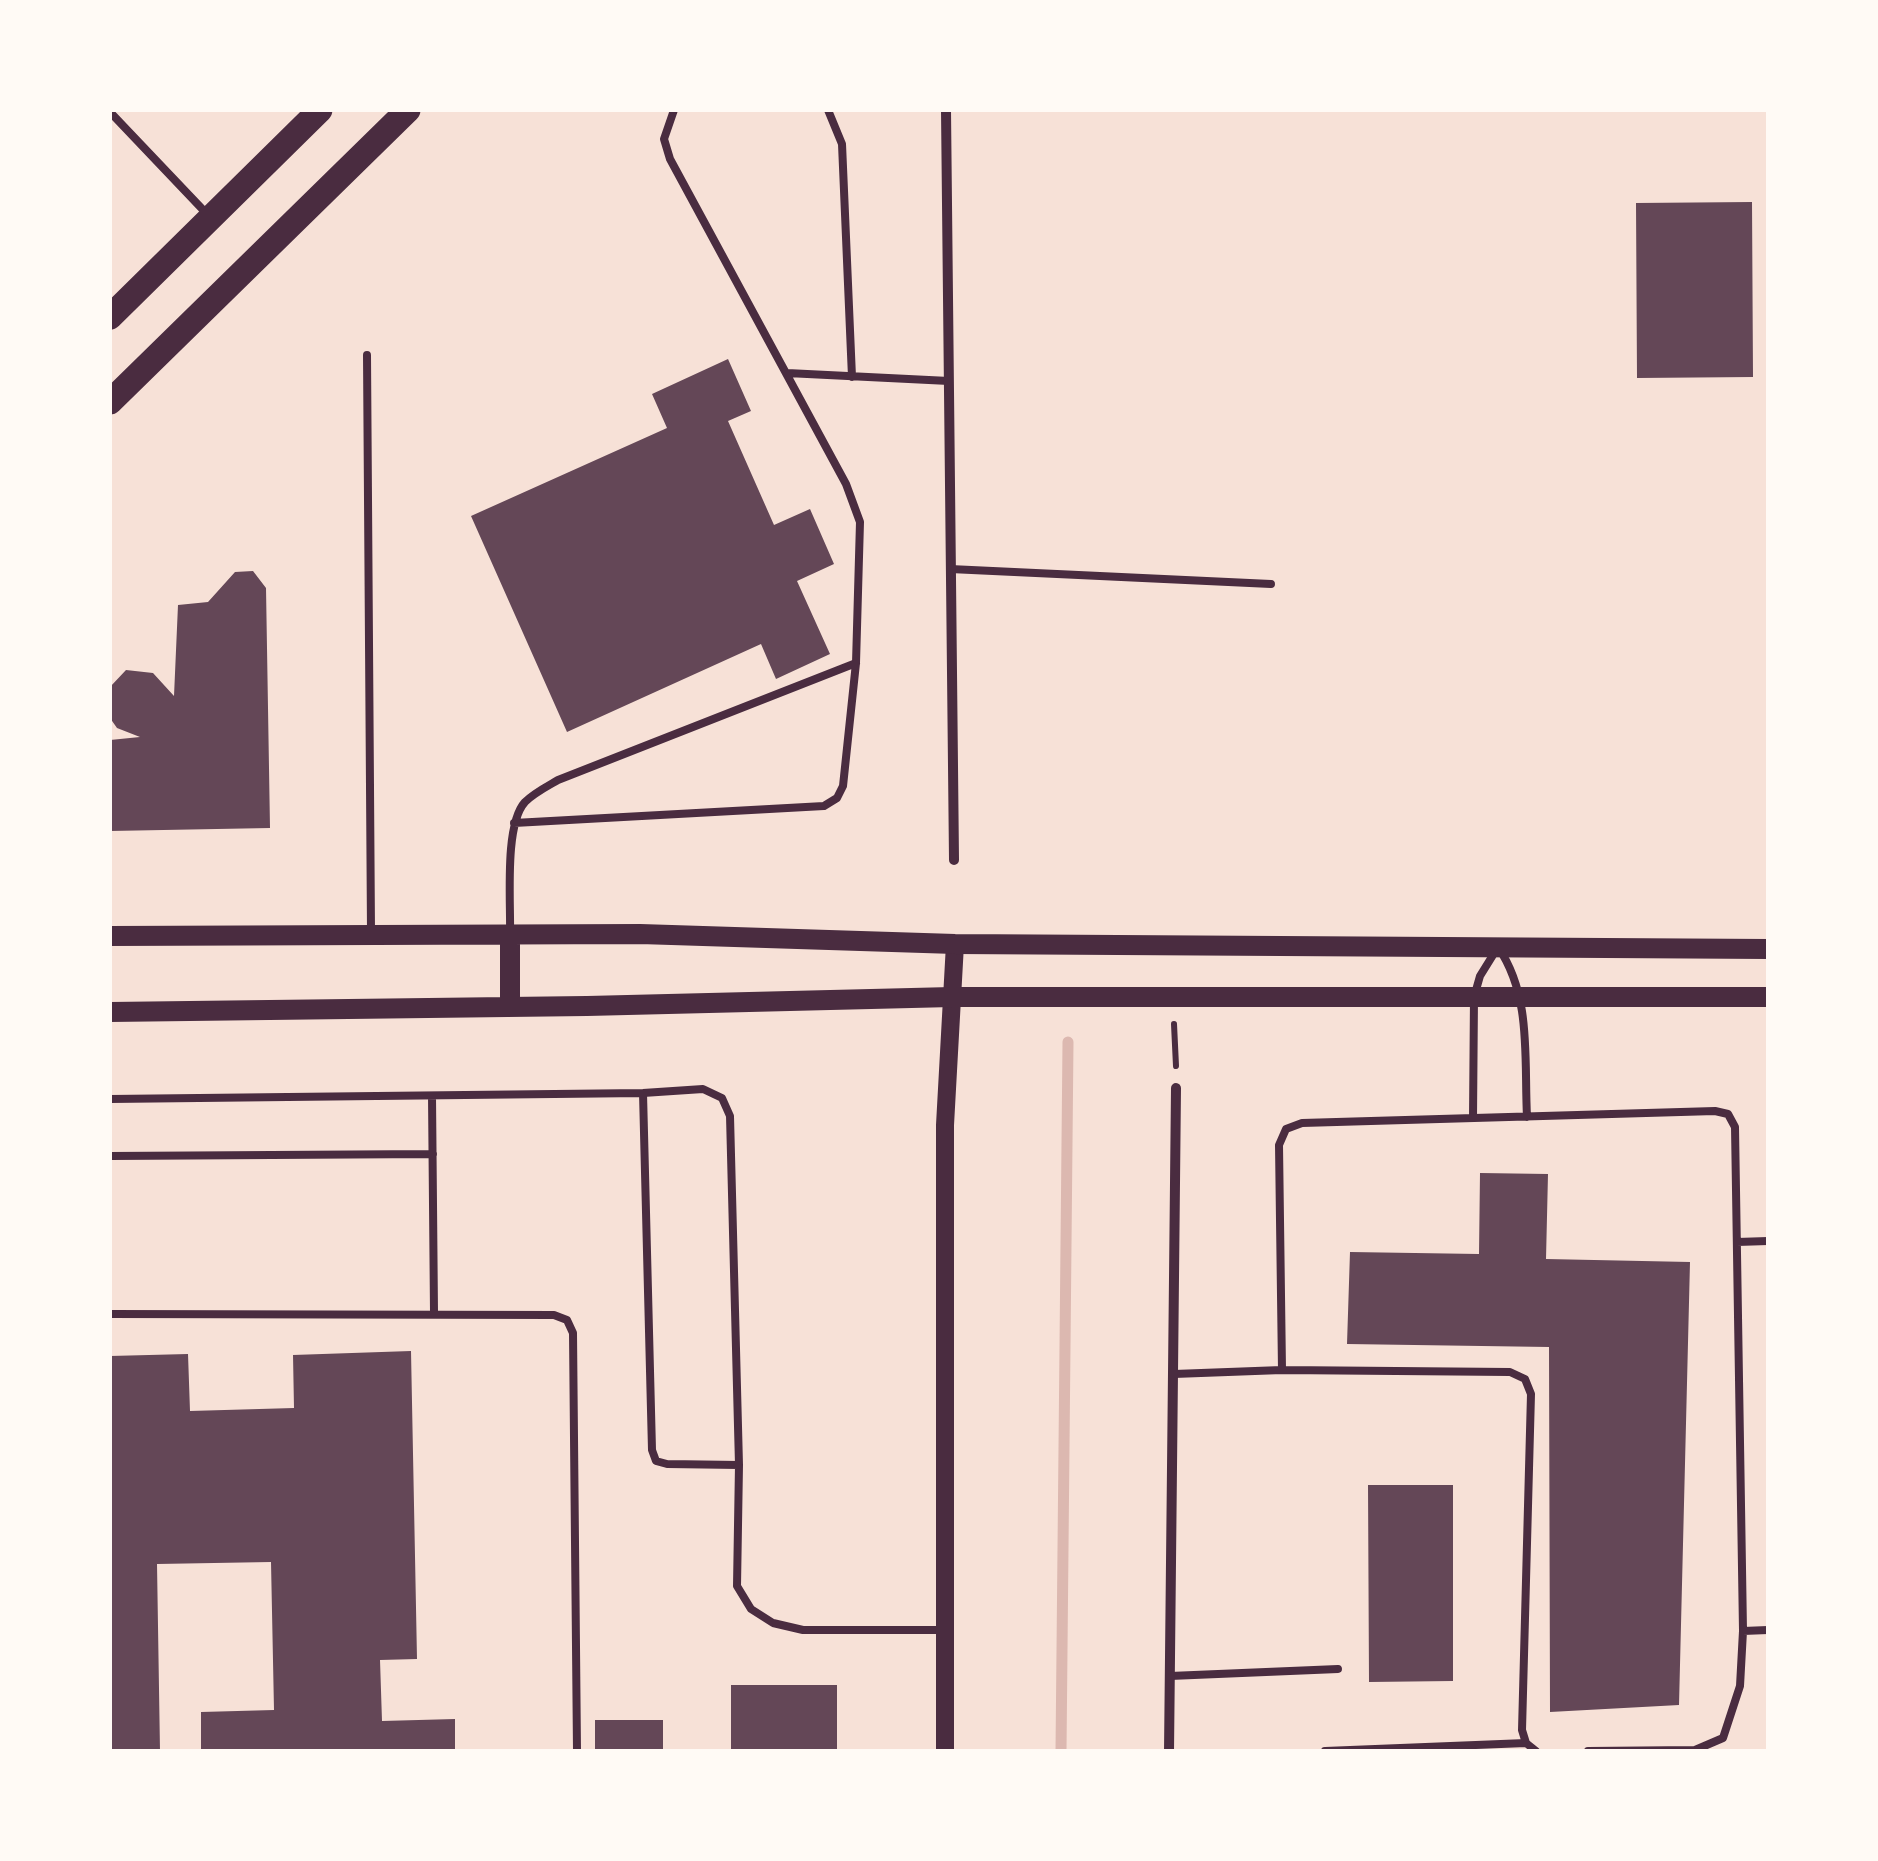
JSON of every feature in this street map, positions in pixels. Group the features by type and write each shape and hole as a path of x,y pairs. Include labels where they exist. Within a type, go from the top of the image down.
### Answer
{"main road":[{"path":"110,316 320,110"},
{"path":"110,402 408,110"},
{"path":"110,418 192,323"},
{"path":"510,934 510,1007"},
{"path":"110,936 640,934 955,944 1768,949"},
{"path":"110,1012 952,997 1768,997"}],"street":[{"path":"946,110 954,860"},
{"path":"945,1751 945,1124 955,944"},
{"path":"1169,1751 1176,1088"}],"lane":[{"path":"514,823 824,806 837,798 843,786 856,663 860,522 846,484 670,159 664,139 674,110"},
{"path":"828,110 842,144 852,377"},
{"path":"110,112 210,218"},
{"path":"367,355 371,935"},
{"path":"786,373 949,382"},
{"path":"950,569 1271,584"},
{"path":"510,934 514,823 522,804 558,780 856,663"},
{"path":"1473,1118 1474,997 1480,976 1498,947 1514,970 1522,997 1526,1116"},
{"path":"110,1099 643,1094 703,1090 722,1098 730,1116 739,1465 737,1586 752,1609 773,1624 803,1630 945,1630"},
{"path":"643,1094 652,1450 656,1461 666,1464 739,1465"},
{"path":"432,1096 434,1312"},
{"path":"1282,1370 1279,1145 1286,1129 1302,1122 1716,1110 1728,1114 1735,1127 1743,1630 1740,1686 1723,1738 1723,1751"},
{"path":"110,1156 433,1154"},
{"path":"1737,1242 1768,1241"},
{"path":"110,1314 434,1312 554,1315 568,1320 572,1333 577,1751"},
{"path":"1174,1374 1282,1370 1510,1372 1525,1379 1531,1394 1522,1730 1526,1743 1536,1751"},
{"path":"1743,1630 1768,1630"},
{"path":"1170,1676 1338,1669"},
{"path":"1588,1751 1695,1750 1723,1738"},
{"path":"1325,1751 1526,1743"}],"path":[{"path":"1174,996 1176,1088"}],"building":[{"path":"1752,202 1753,377 1637,378 1636,203"},
{"path":"728,359 751,411 728,421 774,525 810,509 834,564 797,581 830,654 776,679 761,644 567,732 471,516 667,428 652,394"},
{"path":"253,571 266,588 270,828 110,831 110,740 140,737 117,728 110,718 110,687 126,670 153,673 174,696 178,605 208,602 235,572"},
{"path":"1480,1173 1548,1174 1546,1259 1690,1262 1679,1705 1550,1712 1549,1347 1347,1344 1350,1252 1479,1254"},
{"path":"411,1351 417,1659 380,1660 382,1721 455,1719 455,1751 201,1751 201,1712 274,1710 271,1562 157,1564 160,1751 110,1751 110,1356 188,1354 190,1411 294,1408 293,1355"},
{"path":"1368,1485 1453,1485 1453,1681 1369,1682"},
{"path":"731,1685 837,1685 837,1749 731,1749"},
{"path":"595,1720 663,1720 663,1751 595,1751"}],"waterway":[{"path":"1061,1751 1068,1042"}]}
